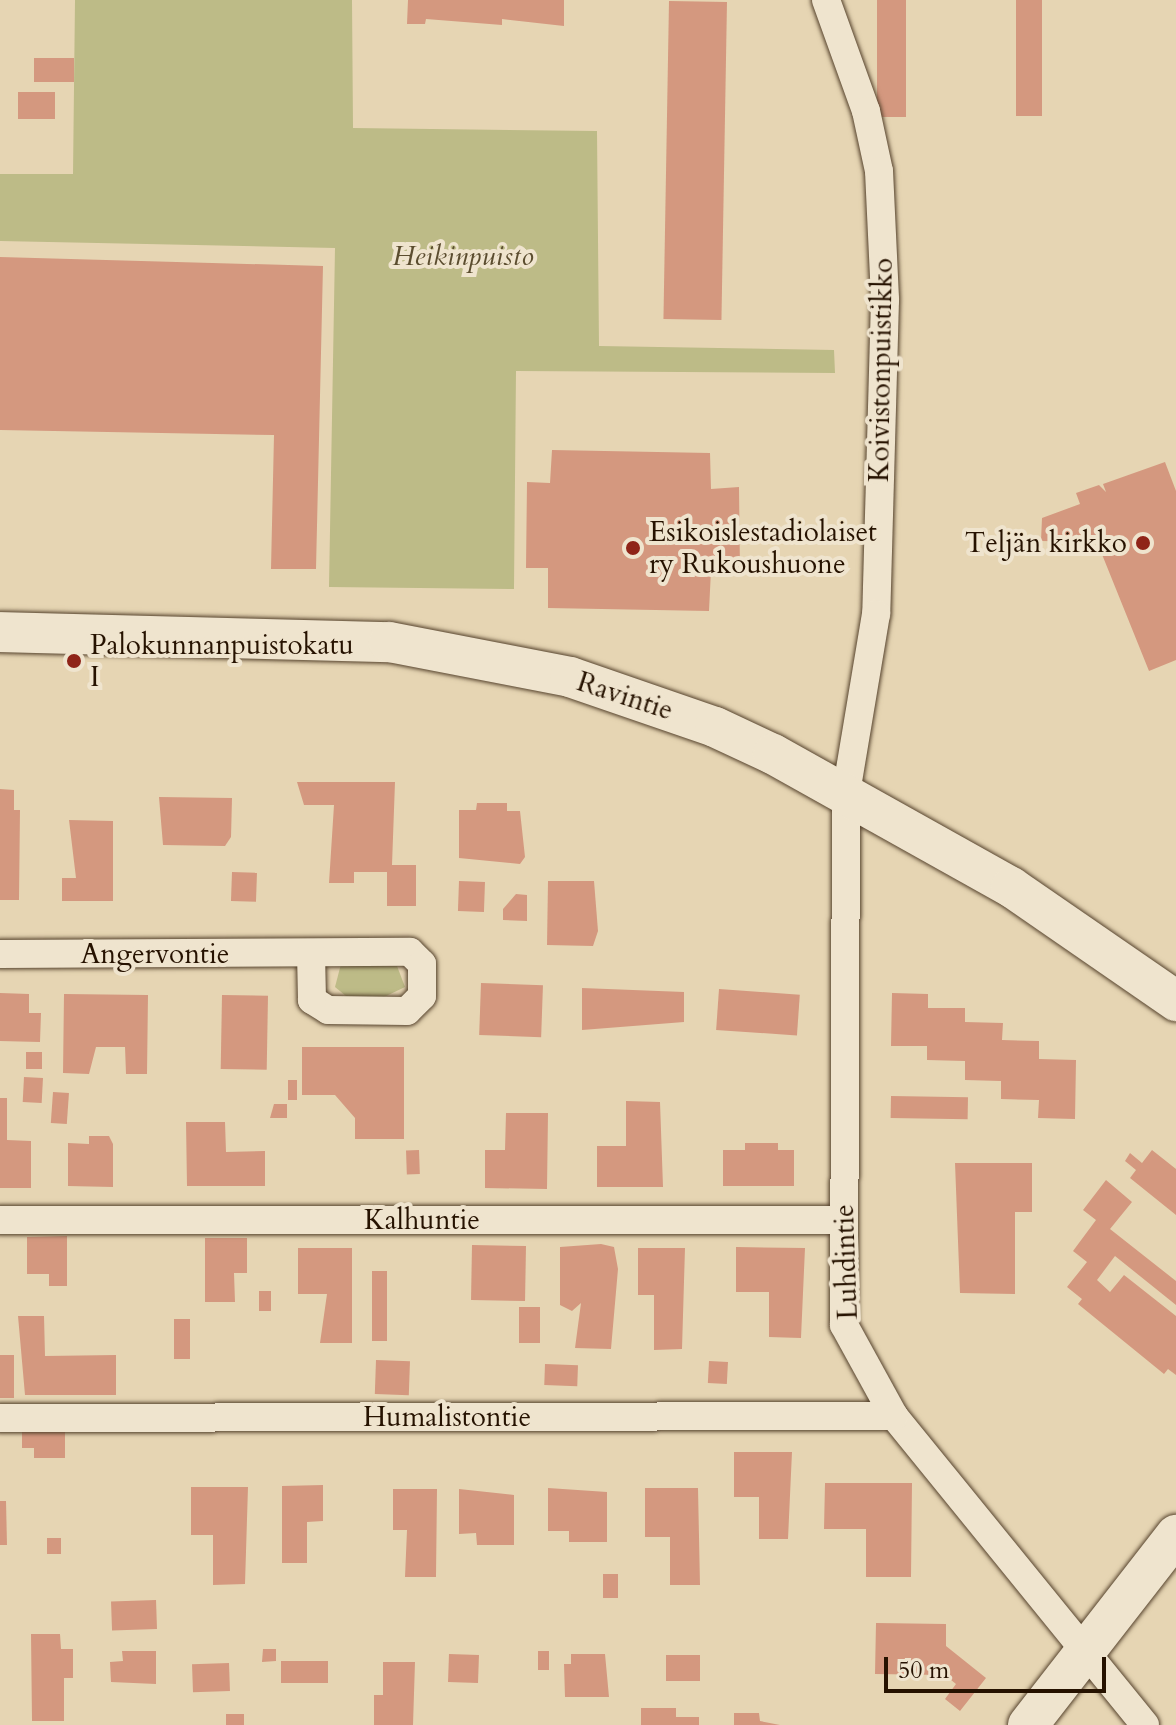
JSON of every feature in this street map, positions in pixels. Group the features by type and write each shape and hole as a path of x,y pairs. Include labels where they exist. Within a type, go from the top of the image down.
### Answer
{"main road":[{"name":"Ravintie","path":"0,632 336,639 500,660 715,727 846,794 1011,887 1176,1001"},
{"path":"1028,1725 1176,1535"}],"street":[{"name":"Koivistonpuistikko","path":"826,0 866,111 879,171 885,300 876,614 846,794"},
{"name":"Luhdintie","path":"846,794 844,1325 894,1416 1145,1725"},
{"name":"Angervontie","path":"0,954 311,953"},
{"name":"Kalhuntie","path":"0,1220 844,1220"},
{"name":"Humalistontie","path":"0,1418 894,1416"}],"green space":[{"name":"Heikinpuisto","path":"75,0 352,0 353,128 597,131 599,346 834,350 835,373 516,371 514,589 329,587 335,248 0,241 0,174 73,174"},
{"path":"341,964 397,966 405,987 382,998 346,996 335,987"}],"building":[{"path":"408,0 564,0 564,26 502,19 502,25 426,19 425,24 407,24"},
{"path":"877,0 906,0 906,117 877,117"},
{"path":"1016,0 1042,0 1042,116 1016,116"},
{"path":"669,1 727,2 721,320 663,319"},
{"path":"34,58 74,58 74,82 34,82"},
{"path":"18,92 55,92 55,119 18,119"},
{"path":"0,257 323,266 316,569 271,569 274,435 0,430"},
{"name":"Esikoislestadiolaiset ry Rukoushuone","path":"552,450 710,453 711,489 739,487 740,571 711,570 709,611 548,608 548,568 526,568 527,482 550,483"},
{"path":"1165,462 1176,491 1176,660 1149,671 1097,542 1041,541 1042,518 1080,504 1076,493 1099,485 1106,492 1103,484"},
{"path":"297,782 395,782 392,865 416,865 416,906 387,906 387,872 354,872 354,883 329,883 334,805 304,805"},
{"path":"0,789 14,790 14,810 20,810 19,900 0,900"},
{"path":"159,797 232,798 231,837 225,846 163,845"},
{"path":"477,803 507,803 507,811 520,811 525,857 520,864 459,858 459,810 476,810"},
{"path":"69,820 113,821 113,901 62,901 62,878 76,878"},
{"path":"232,872 257,873 256,902 231,901"},
{"path":"459,881 485,882 484,912 458,911"},
{"path":"548,881 594,881 598,931 593,946 547,945"},
{"path":"516,894 527,895 527,921 503,920 503,909"},
{"path":"481,983 543,985 541,1037 479,1035"},
{"path":"582,988 684,992 684,1022 582,1030"},
{"path":"719,989 800,995 797,1036 716,1030"},
{"path":"0,993 29,994 29,1013 41,1013 40,1042 0,1041"},
{"path":"892,993 928,994 928,1008 965,1008 965,1022 1003,1023 1002,1040 1039,1041 1039,1059 1076,1060 1075,1119 1038,1118 1039,1100 1001,1099 1001,1081 965,1080 965,1061 927,1060 927,1046 891,1046"},
{"path":"64,994 148,995 147,1074 126,1074 125,1047 96,1047 89,1074 63,1073"},
{"path":"222,995 268,996 267,1070 221,1069"},
{"path":"302,1047 404,1047 404,1139 355,1139 355,1118 335,1095 302,1095"},
{"path":"26,1052 42,1052 42,1069 26,1069"},
{"path":"24,1077 43,1078 42,1103 23,1102"},
{"path":"288,1080 297,1080 297,1100 288,1100"},
{"path":"53,1092 69,1093 67,1124 51,1123"},
{"path":"891,1096 968,1097 968,1119 891,1118"},
{"path":"0,1098 7,1098 7,1140 31,1141 31,1188 0,1188"},
{"path":"626,1101 660,1102 663,1187 597,1187 597,1146 626,1146"},
{"path":"274,1104 287,1104 287,1118 270,1118"},
{"path":"506,1113 548,1113 547,1189 485,1188 485,1150 505,1150"},
{"path":"186,1122 225,1122 226,1152 265,1151 265,1186 187,1186"},
{"path":"89,1136 109,1136 113,1144 113,1187 68,1186 68,1143 89,1144"},
{"path":"745,1143 778,1143 778,1150 794,1150 794,1186 723,1186 723,1150 745,1150"},
{"path":"406,1150 419,1150 420,1174 407,1174"},
{"path":"1152,1150 1176,1169 1176,1215 1130,1178 1136,1170 1125,1161 1130,1153 1142,1163"},
{"path":"955,1163 1032,1163 1032,1212 1015,1212 1015,1294 960,1293"},
{"path":"1106,1180 1132,1202 1110,1229 1176,1281 1176,1305 1115,1256 1097,1280 1110,1292 1124,1275 1176,1316 1176,1375 1168,1369 1164,1374 1078,1304 1082,1299 1067,1287 1087,1262 1073,1251 1096,1220 1083,1210"},
{"path":"67,1236 67,1286 49,1286 49,1274 27,1274 27,1237"},
{"path":"205,1238 247,1238 247,1273 234,1273 235,1302 205,1302"},
{"path":"601,1244 614,1247 618,1269 611,1349 575,1348 581,1303 572,1311 560,1305 560,1247"},
{"path":"472,1245 526,1246 525,1301 471,1300"},
{"path":"736,1247 805,1248 801,1338 769,1337 769,1292 736,1292"},
{"path":"298,1248 352,1248 352,1343 320,1343 327,1294 298,1294"},
{"path":"638,1248 685,1248 682,1349 654,1350 654,1295 638,1295"},
{"path":"372,1271 387,1271 387,1341 372,1341"},
{"path":"259,1291 271,1291 271,1311 259,1311"},
{"path":"519,1307 540,1307 540,1343 519,1343"},
{"path":"18,1316 44,1316 45,1356 116,1355 116,1395 25,1395"},
{"path":"174,1319 190,1319 190,1359 174,1359"},
{"path":"0,1355 14,1355 14,1398 0,1398"},
{"path":"376,1360 410,1361 409,1395 375,1394"},
{"path":"709,1361 728,1362 727,1384 708,1383"},
{"path":"545,1364 578,1365 577,1386 544,1385"},
{"path":"22,1428 65,1428 65,1458 34,1458 34,1448 22,1448"},
{"path":"734,1452 792,1452 788,1539 759,1539 759,1497 734,1497"},
{"path":"825,1483 912,1483 911,1577 866,1577 866,1529 824,1529"},
{"path":"323,1485 323,1521 307,1522 307,1563 282,1563 282,1486"},
{"path":"191,1487 248,1487 245,1584 213,1585 213,1535 191,1535"},
{"path":"548,1488 607,1492 607,1542 569,1542 569,1531 548,1531"},
{"path":"645,1488 698,1488 700,1585 670,1585 670,1537 645,1537"},
{"path":"393,1489 437,1489 436,1577 405,1577 407,1530 393,1530"},
{"path":"459,1489 514,1495 514,1545 477,1545 476,1533 459,1534"},
{"path":"0,1501 6,1501 7,1545 0,1545"},
{"path":"47,1538 61,1538 61,1554 47,1554"},
{"path":"603,1574 618,1574 618,1598 603,1598"},
{"path":"156,1600 157,1629 112,1631 111,1602"},
{"path":"876,1623 946,1624 946,1646 986,1678 960,1711 945,1699 956,1684 945,1675 875,1674"},
{"path":"31,1634 60,1634 61,1649 73,1649 73,1678 64,1678 64,1721 32,1721"},
{"path":"263,1649 276,1649 276,1661 262,1662"},
{"path":"122,1651 156,1651 156,1684 111,1682 110,1662 123,1661"},
{"path":"538,1651 549,1651 549,1670 538,1670"},
{"path":"449,1654 479,1655 478,1683 448,1682"},
{"path":"571,1654 605,1654 609,1697 565,1697 564,1664 571,1664"},
{"path":"666,1655 700,1655 700,1681 666,1681"},
{"path":"281,1661 328,1661 328,1683 281,1683"},
{"path":"383,1662 415,1662 413,1725 374,1725 374,1695 383,1695"},
{"path":"229,1663 230,1691 193,1692 192,1664"},
{"path":"641,1708 676,1708 676,1717 699,1717 699,1725 641,1725"},
{"path":"734,1713 759,1713 760,1721 780,1725 734,1725"},
{"path":"226,1714 244,1714 244,1725 226,1725"}],"place":[{"name":"Teljän kirkko","path":"1143,543"},
{"name":"Esikoislestadiolaiset ry Rukoushuone","path":"633,548"},
{"name":"Palokunnanpuistokatu I","path":"74,661"}]}
